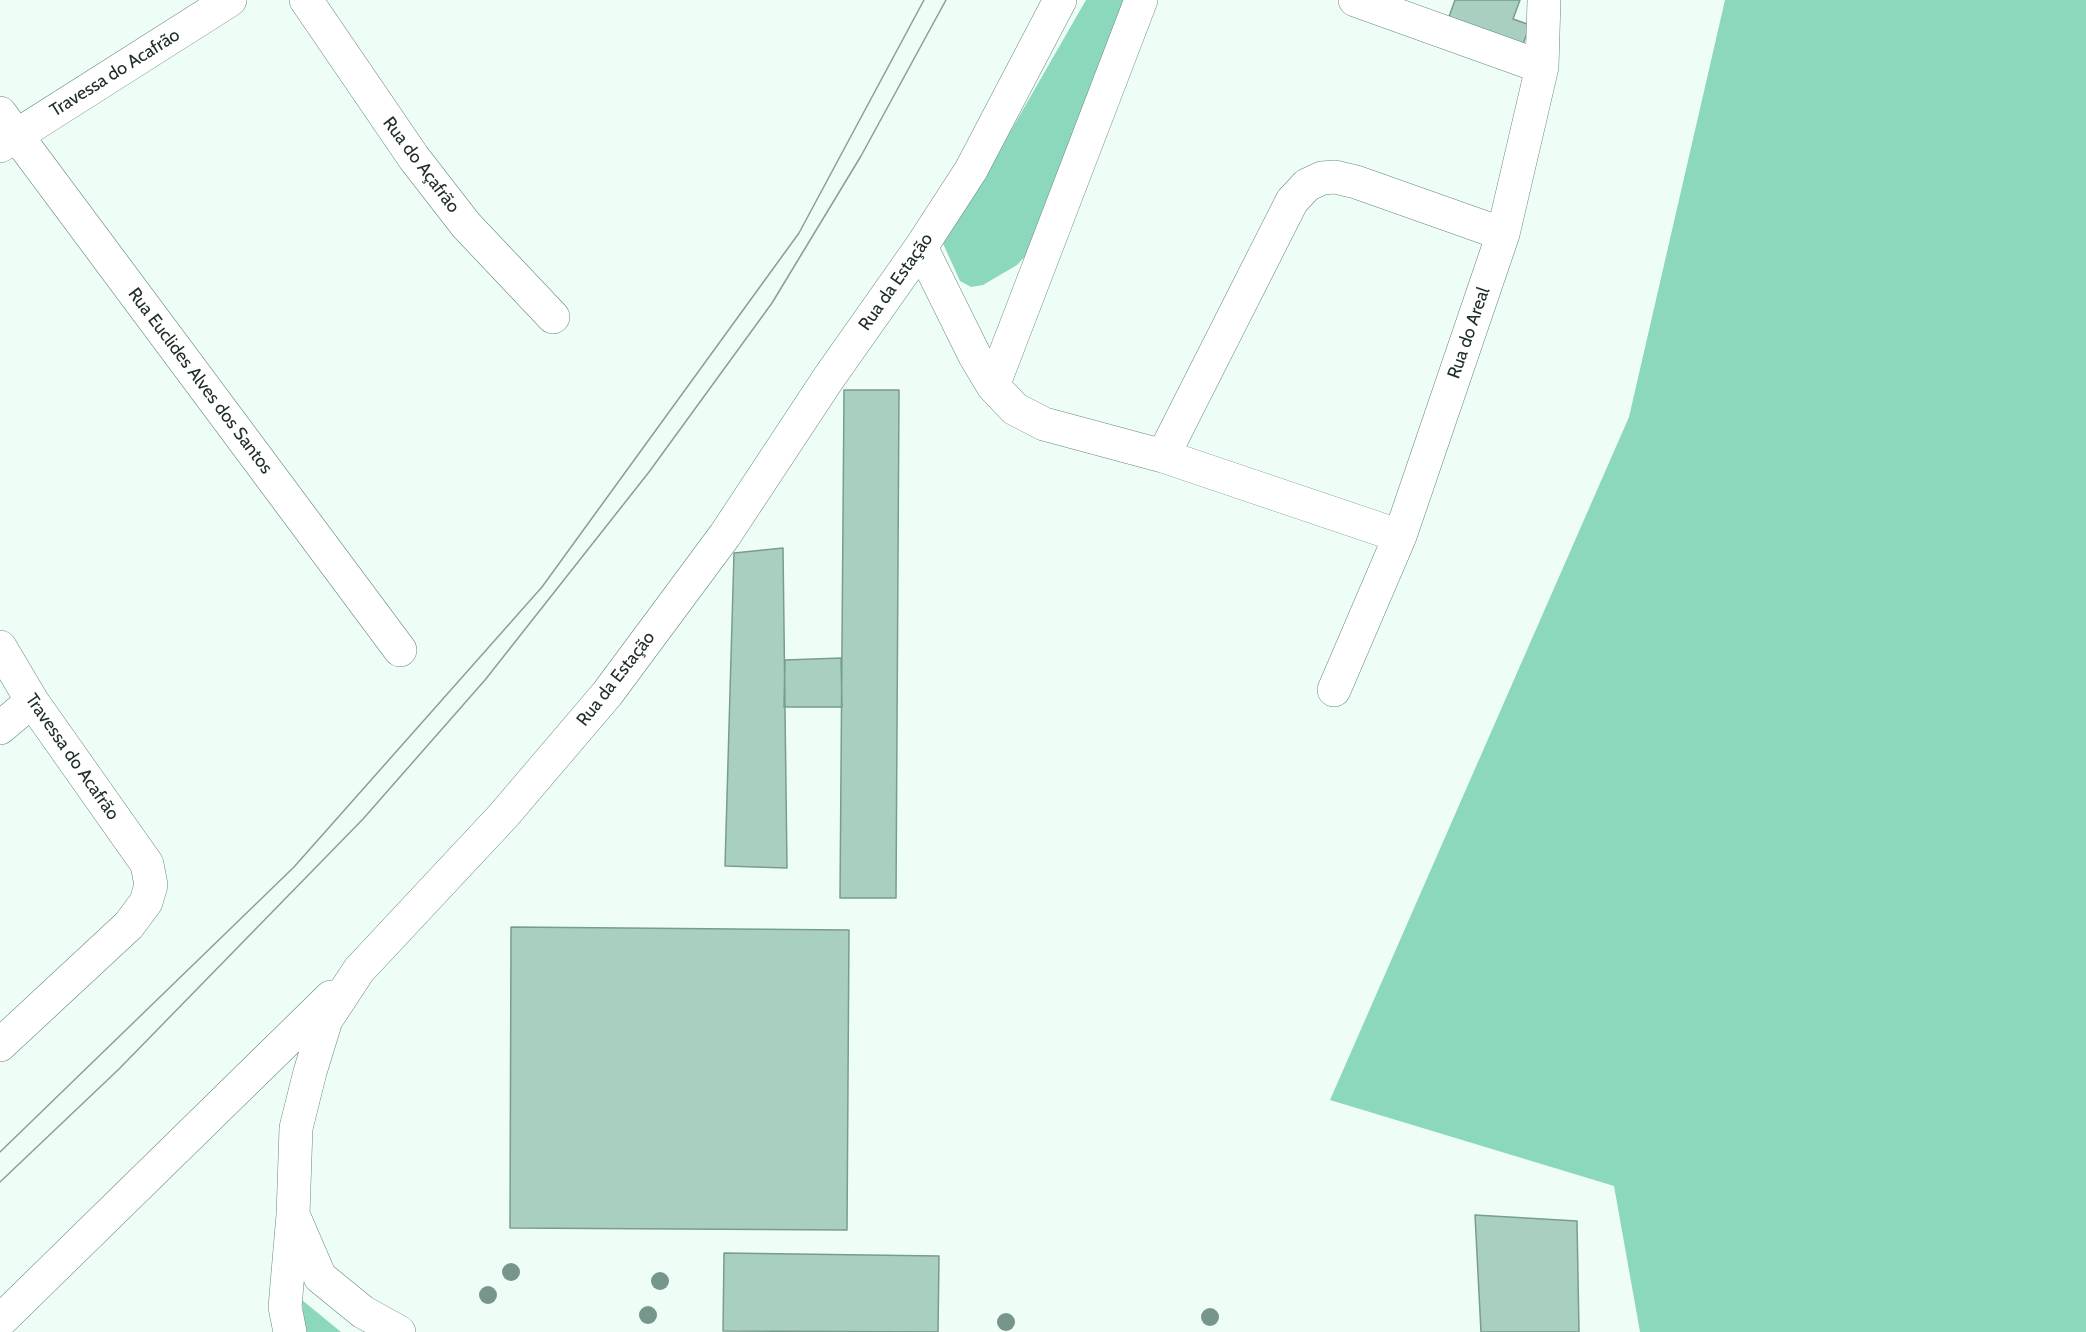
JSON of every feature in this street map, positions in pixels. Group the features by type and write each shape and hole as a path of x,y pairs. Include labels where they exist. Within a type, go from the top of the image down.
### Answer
{"street":[{"name":"Travessa do Acafrão","path":"5,131 230,0"},
{"name":"Rua do Açafrão","path":"306,0 414,158 466,225 553,317"},
{"name":"Rua da Estação","path":"399,1332 363,1312 320,1277 293,1215 296,1128 326,1020 358,970 503,816 607,694 725,535 971,170 1060,0"},
{"path":"993,386 1141,0"},
{"path":"1354,0 1542,67"},
{"name":"Rua do Areal","path":"1334,690 1400,536 1503,234 1542,67 1544,0"},
{"name":"Rua Euclides Alves dos Santos","path":"5,131 400,650"},
{"path":"1163,456 1292,201 1308,185 1322,178 1335,177 1356,182 1503,234"},
{"path":"921,247 975,356 993,386 1015,409 1044,424 1163,456 1400,536"},
{"name":"Travessa do Acafrão","path":"0,647 32,701 147,864 151,885 146,902 129,925 0,1045"},
{"path":"0,728 32,701"},
{"path":"0,1321 358,970"},
{"path":"290,1332 285,1307 293,1215"}],"green space":[{"path":"1086,0 1129,0 1035,246 1017,265 983,285 971,287 960,281 941,239 975,193"},
{"path":"1725,0 2086,0 2086,1332 1640,1332 1614,1186 1330,1100 1629,417"},
{"path":"302,1300 341,1332 305,1332"}],"building":[{"path":"1455,0 1520,0 1513,19 1530,25 1519,55 1445,28"},
{"path":"844,390 899,390 896,898 840,898"},
{"path":"783,548 787,868 725,866 734,553"},
{"path":"841,658 842,707 784,707 785,660"},
{"path":"511,927 849,930 847,1230 510,1228"},
{"path":"1475,1215 1577,1221 1579,1332 1481,1332"},
{"path":"724,1253 939,1256 938,1332 723,1331"}],"tram line":[{"path":"0,1152 294,867 542,587 799,233 924,0"},
{"path":"0,1182 119,1069 363,819 485,680 649,472 772,303 861,156 946,0"}]}
